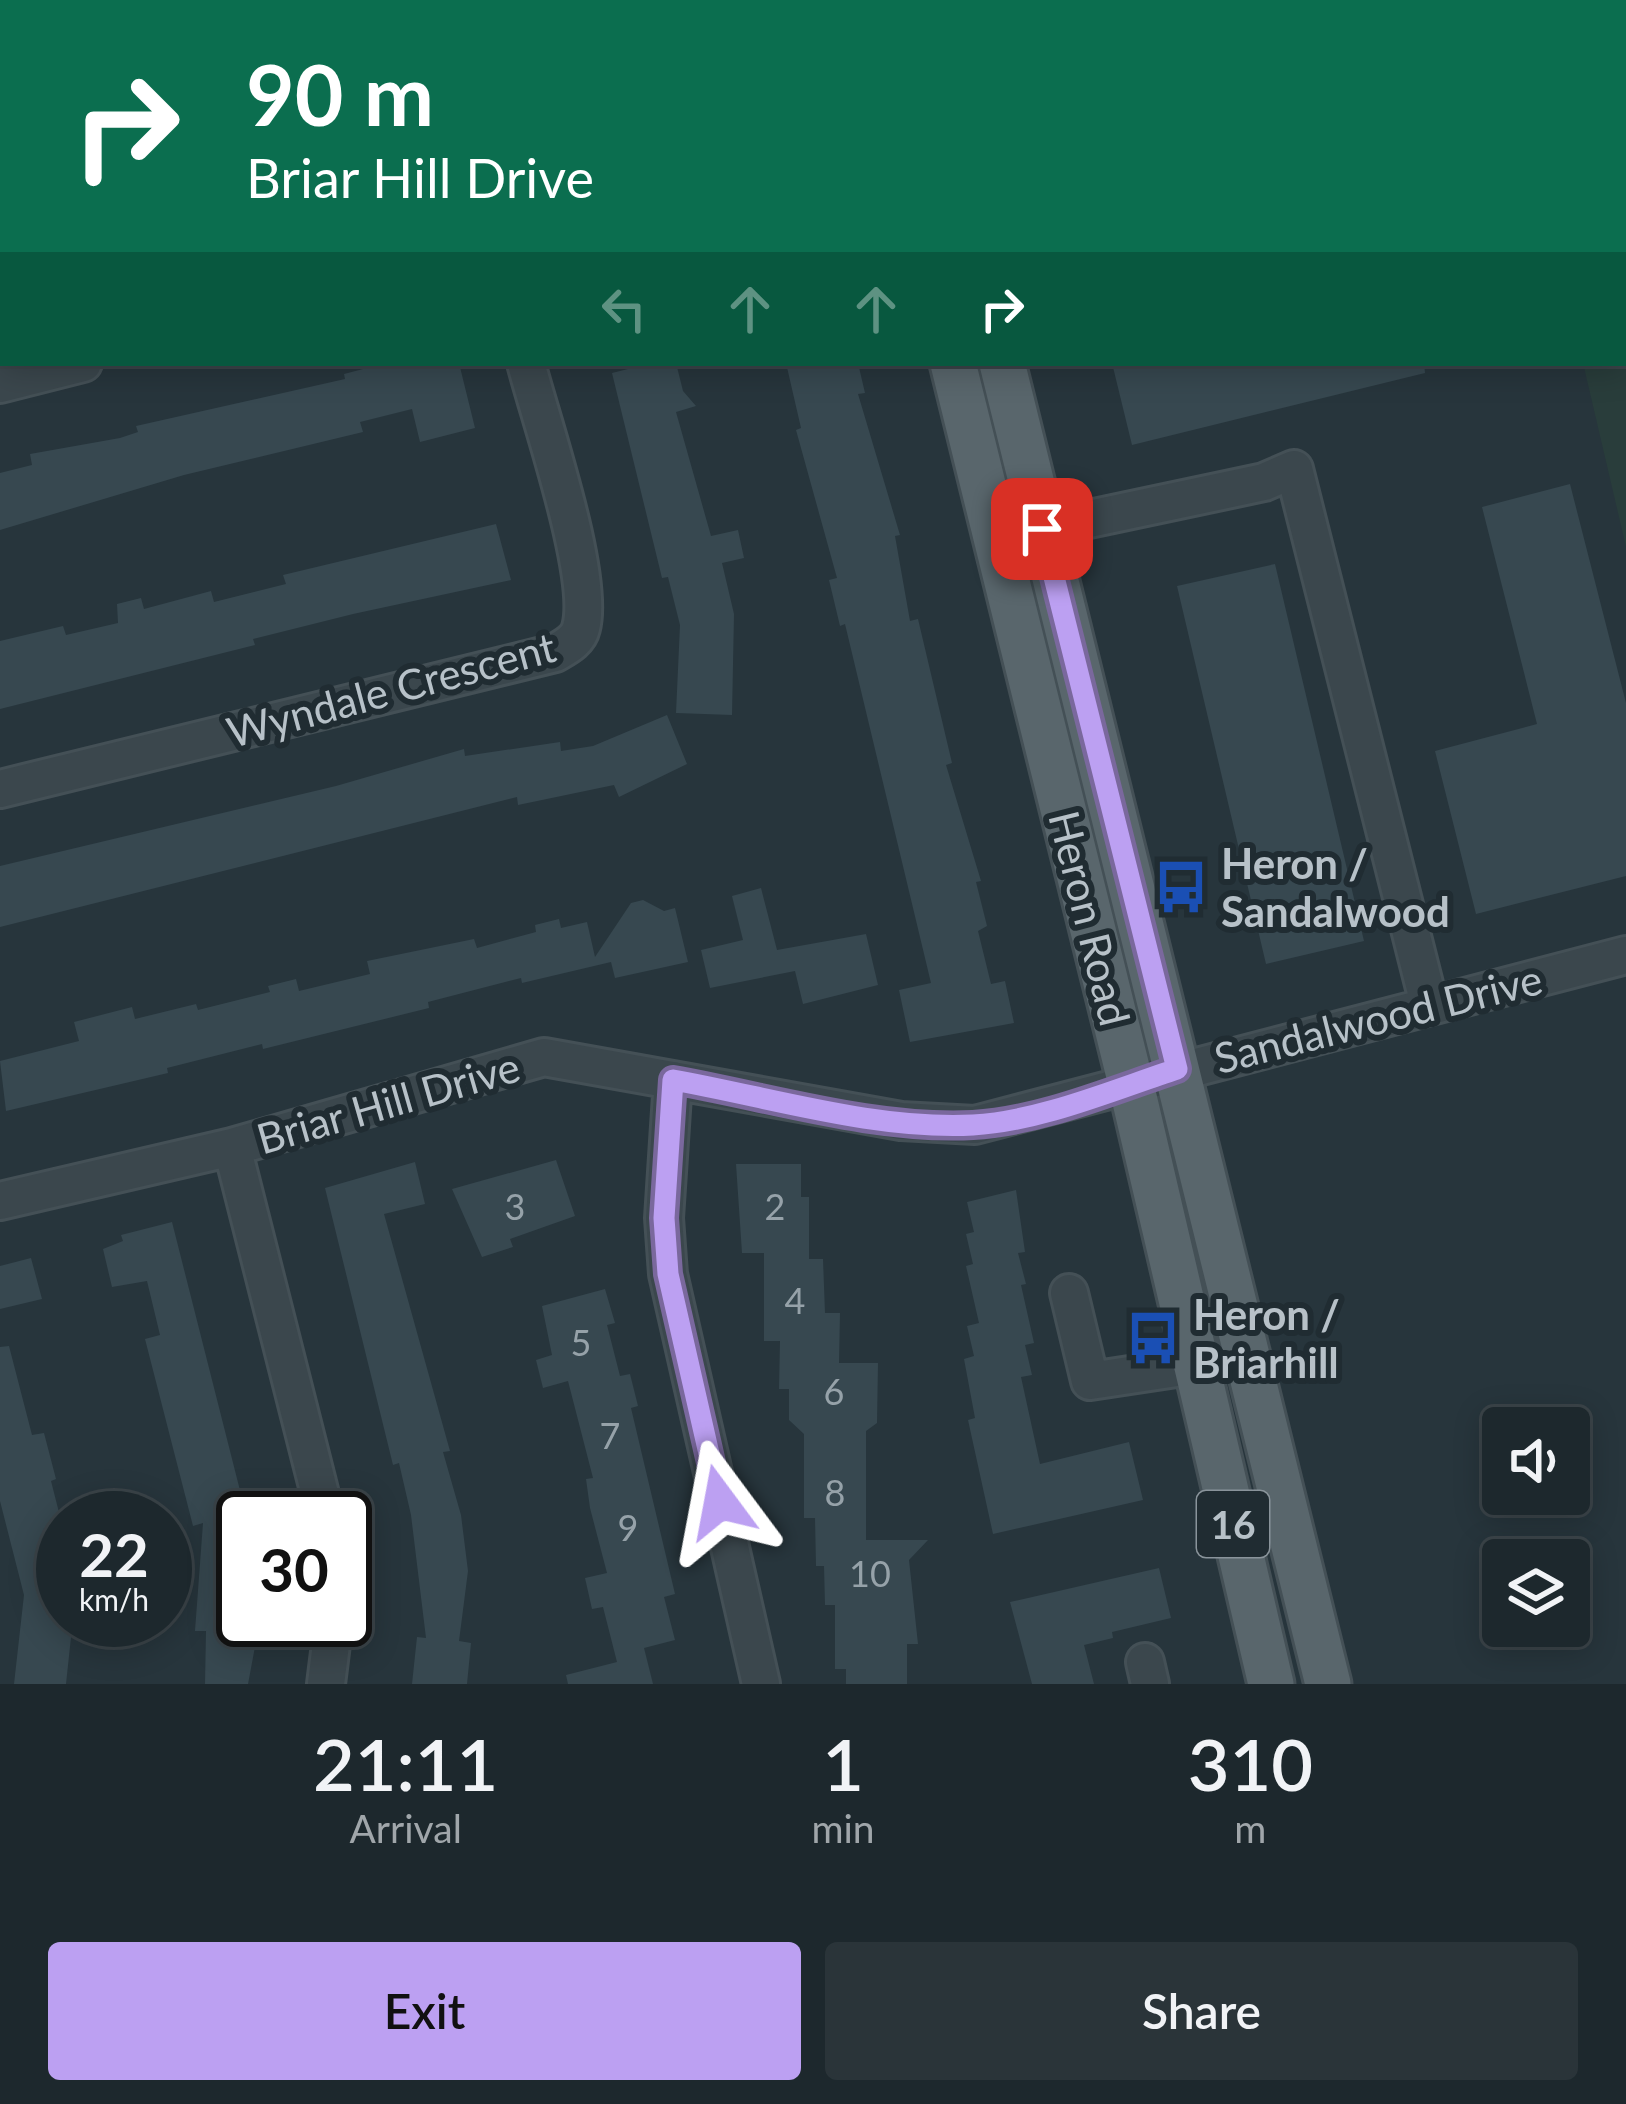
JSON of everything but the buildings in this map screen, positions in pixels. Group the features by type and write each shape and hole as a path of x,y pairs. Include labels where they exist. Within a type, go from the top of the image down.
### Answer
{"main road":[{"name":"Heron Road","path":"954,366 1131,1084 1270,1684"},
{"name":"Heron Road","path":"1003,366 1328,1684"}],"street":[{"path":"0,384 71,366"},
{"name":"Wyndale Crescent","path":"0,789 555,653 571,644 582,628 579,568 527,366"},
{"path":"1042,529 1264,482 1294,469 1429,1004"},
{"name":"Sandalwood Drive","path":"1131,1084 1626,956"},
{"name":"Briar Hill Drive","path":"0,1201 232,1147 544,1057 901,1120 975,1125 1131,1084"},
{"path":"673,1080 664,1218 668,1274 761,1684"},
{"path":"232,1147 319,1491"},
{"path":"1069,1293 1090,1381 1196,1365"},
{"path":"326,1684 331,1647"}],"green space":[{"path":"1584,366 1626,366 1626,547"}],"place":[{"name":"Heron / Sandalwood","path":"1181,887"},
{"name":"Heron / Briarhill","path":"1153,1338"}],"route":[{"path":"720,1502 668,1274 664,1218 673,1080 901,1120 975,1125 1087,1099 1177,1069 1042,529"}]}
